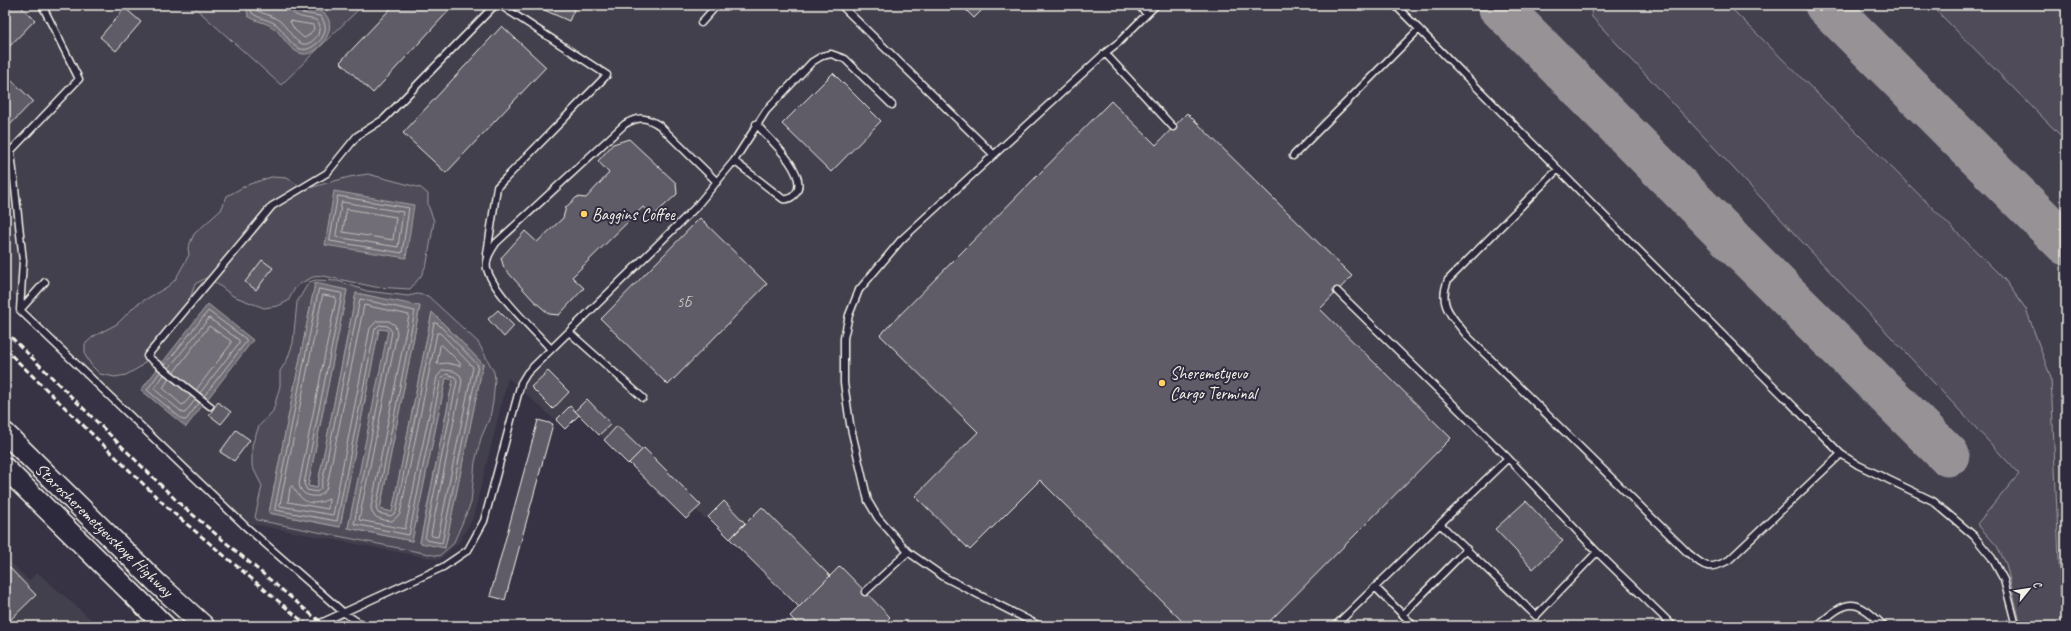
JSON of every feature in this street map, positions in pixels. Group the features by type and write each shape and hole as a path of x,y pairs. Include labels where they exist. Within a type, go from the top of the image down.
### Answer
{"main road":[{"name":"Starosheremetyevskoye Highway","path":"5,433 158,584 204,626"},
{"name":"Starosheremetyevskoye Highway","path":"5,468 165,626"}],"lane":[{"path":"5,157 79,79 42,5"},
{"path":"210,406 147,356 272,206 327,173 357,136 384,119 495,5"},
{"path":"500,5 607,75 497,187 487,257 487,268 498,290 551,349"},
{"path":"702,23 717,5"},
{"path":"841,5 994,155"},
{"path":"1138,5 1146,14"},
{"path":"1040,626 944,577 908,552 878,518 868,501 850,424 844,383 844,338 849,315 859,290 901,240 1105,53 1119,42 1156,5"},
{"path":"1395,5 1841,454 1865,469 1933,502 1974,536 1992,558 2004,580 2016,626"},
{"path":"1293,156 1419,29"},
{"path":"1105,53 1173,127"},
{"path":"314,626 443,567 468,550 484,521 521,383 528,373 695,208 734,161 756,124 766,111 812,62 822,56 832,54 845,59 892,105"},
{"path":"487,257 496,243 625,124 640,117 651,120 660,126 718,182"},
{"path":"734,161 783,199 789,199 795,194 799,184 795,172 787,158 756,124"},
{"path":"10,152 23,261 20,310 245,526 344,613 364,626"},
{"path":"1558,169 1448,280 1444,289 1444,305 1468,336 1688,553 1704,566 1709,568 1728,560 1841,454"},
{"path":"20,310 45,282"},
{"path":"1337,291 1508,458 1597,552 1672,626"},
{"path":"569,332 643,398"},
{"path":"1335,626 1508,458"},
{"path":"1440,524 1536,616 1597,552"},
{"path":"1402,614 1467,549"},
{"path":"865,592 908,552"},
{"path":"1375,587 1414,626"},
{"path":"1817,626 1838,608 1849,604 1859,605 1870,612 1884,626"}],"shaded area":[{"path":"5,5 2066,5 2066,626 799,626 790,616 798,607 708,517 705,519 696,510 686,519 579,415 565,429 508,378 473,518 459,542 439,560 247,523 70,352 5,286"},
{"path":"192,5 363,5 281,85"},
{"path":"1590,5 1728,5 2005,280 2026,309 2051,378 2062,626 2021,626 2006,564 1997,546 1977,524 2019,474 1592,17"},
{"path":"1931,5 2066,5 2066,141"},
{"path":"368,174 421,188 428,194 428,205 434,221 427,263 421,276 410,289 375,287 324,276 313,277 295,288 288,301 278,306 264,308 233,296 208,277 195,284 183,319 163,337 149,358 140,367 126,375 115,377 100,374 91,365 85,355 85,344 94,336 117,324 136,305 167,287 175,280 189,255 188,248 194,234 221,210 227,196 247,185 271,177 287,178 303,188 309,188 349,177"},
{"path":"316,280 338,281 367,291 408,296 417,294 428,296 478,342 494,372 495,379 493,402 490,417 481,438 475,462 471,503 453,544 439,556 257,520 255,517 262,486 252,466 252,445 259,426 273,411 280,386 280,371 287,360 293,343 297,302 309,282","holes":["315,284 347,290 308,486 317,488 356,293 420,307 380,509 392,512 432,312 483,364 445,548 420,542 453,380 446,378 412,541 348,528 389,330 379,329 340,527 269,513"]},
{"path":"5,557 29,581 37,572 99,626 5,626"}],"water":[{"path":"290,4 306,10 320,11 327,17 330,23 329,31 322,44 316,50 310,53 298,53 273,27 248,16 246,5"},
{"path":"334,191 414,205 406,258 325,245"},
{"path":"315,283 347,290 308,486 317,488 356,293 420,306 380,509 392,512 432,312 483,364 445,548 420,543 453,380 446,378 412,541 348,528 388,330 379,329 340,527 269,513"},
{"path":"208,304 253,340 186,427 141,390"}],"building":[{"path":"5,5 19,5 35,20 5,51"},
{"path":"394,5 454,5 373,93 340,62"},
{"path":"533,5 576,5 569,21"},
{"path":"961,5 987,5 974,18"},
{"path":"125,8 141,22 116,51 100,37"},
{"path":"502,26 546,67 446,173 403,133"},
{"path":"833,73 881,121 831,172 782,124"},
{"path":"5,74 33,101 5,130"},
{"name":"Sheremetyevo Cargo Terminal","path":"1111,101 1156,145 1187,113 1352,276 1320,309 1451,438 1265,626 1187,626 1040,480 970,550 915,496 978,432 880,335"},
{"path":"629,139 676,183 677,194 652,217 643,207 572,277 584,288 559,315 549,314 533,300 504,268 501,258 525,231 537,242 563,218 566,207 577,197 586,198 609,173 598,161 613,144"},
{"path":"700,218 767,284 668,385 601,319"},
{"path":"262,260 273,268 256,290 245,282"},
{"path":"498,310 514,326 504,337 488,319"},
{"path":"548,371 569,392 553,409 531,387"},
{"path":"587,399 611,424 599,435 575,411"},
{"path":"218,402 231,412 221,424 209,415"},
{"path":"570,406 579,415 565,429 556,420"},
{"path":"538,420 553,424 505,600 490,596"},
{"path":"617,426 642,450 628,464 604,440"},
{"path":"236,430 250,440 234,461 220,452"},
{"path":"644,448 701,505 686,519 629,463"},
{"path":"724,501 745,523 730,539 708,517"},
{"path":"1526,501 1563,541 1533,569 1495,529"},
{"path":"762,507 830,576 799,607 730,539"},
{"path":"5,563 36,595 5,625"},
{"path":"840,566 890,617 882,626 799,626 790,616"}],"taxiway":[{"path":"1498,5 1722,231 1948,455"},
{"path":"1826,5 2066,244"}],"railway":[{"path":"5,331 179,503 313,616 328,626"},
{"path":"5,349 170,510 308,626"}],"place":[{"name":"Baggins Coffee","path":"584,214"},
{"name":"Sheremetyevo Cargo Terminal","path":"1162,383"}]}
